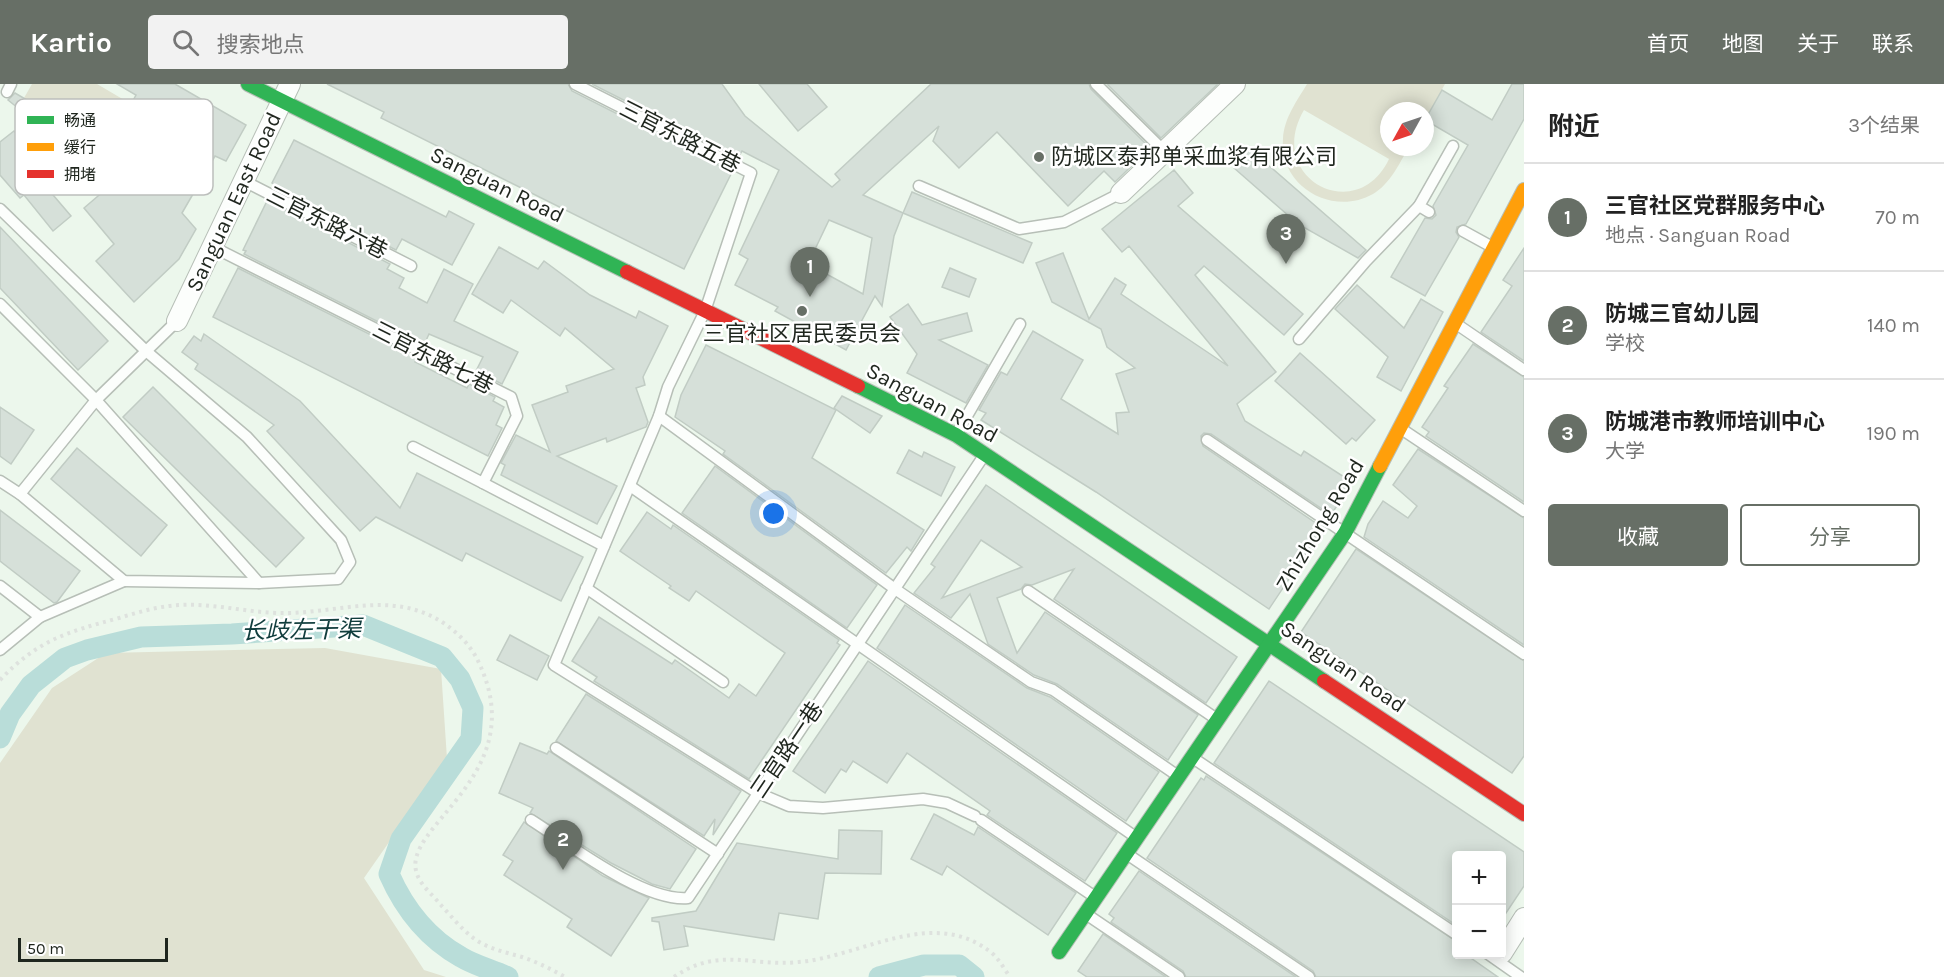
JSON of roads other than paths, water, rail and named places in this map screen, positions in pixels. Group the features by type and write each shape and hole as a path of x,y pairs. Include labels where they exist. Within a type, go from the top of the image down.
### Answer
{"street":[{"name":"Sanguan Road","path":"248,84 956,435 1524,814"},
{"name":"Sanguan East Road","path":"177,321 290,84"},
{"path":"1121,193 1235,84"},
{"name":"Zhizhong Road","path":"1059,952 1345,533 1494,248 1513,219 1524,190"},
{"path":"1506,943 1524,918"}],"lane":[{"name":"三官东路五巷","path":"575,84 592,88 751,173 705,311"},
{"path":"1096,84 1164,151"},
{"path":"1299,339 1366,261 1419,206 1453,146"},
{"name":"三官东路六巷","path":"244,181 411,266"},
{"path":"919,186 1019,229 1064,222 1121,193"},
{"path":"1419,206 1429,212"},
{"path":"0,209 146,351 246,437 341,540 350,562 338,579 259,583 124,581 40,617 0,650"},
{"path":"1462,231 1494,248"},
{"name":"三官东路七巷","path":"213,247 511,397 517,416 483,483"},
{"path":"0,304 96,400 259,583"},
{"path":"705,311 668,387 659,416 554,665 758,793 789,806 823,808 923,800 947,804 978,818 1096,898"},
{"path":"20,494 96,400 177,321"},
{"path":"1454,323 1524,370"},
{"path":"956,435 1020,324"},
{"path":"659,416 895,589 1031,682 1053,690 1179,777"},
{"path":"1400,428 1524,512"},
{"path":"1207,440 1524,654"},
{"path":"413,447 604,546"},
{"name":"三官路一巷","path":"531,820 615,875 672,900 688,898 985,454"},
{"path":"0,481 20,494 124,581"},
{"path":"630,486 1137,838"},
{"path":"0,586 40,617"},
{"path":"586,588 723,682"},
{"path":"1028,591 1218,720"},
{"path":"555,748 718,854"},
{"path":"1192,758 1452,931"},
{"path":"1126,854 1310,977"},
{"path":"1085,914 1179,977"},
{"path":"1500,959 1521,977"}],"waterway":[{"name":"长歧左干渠","path":"0,738 10,714 31,685 65,658 87,650 141,637 232,634 363,625 442,657 460,679 473,708 471,739 401,839 389,874 409,910 438,941 467,960 508,977"},
{"name":"长歧左干渠","path":"879,977 924,965 959,965 974,977"}],"place":[{"name":"防城区泰邦单采血浆有限公司","path":"1039,157"},
{"name":"防城港市教师培训中心","path":"1286,264"},
{"name":"三官社区党群服务中心","path":"810,297"},
{"name":"三官社区居民委员会","path":"802,311"},
{"name":"防城三官幼儿园","path":"563,870"}]}
